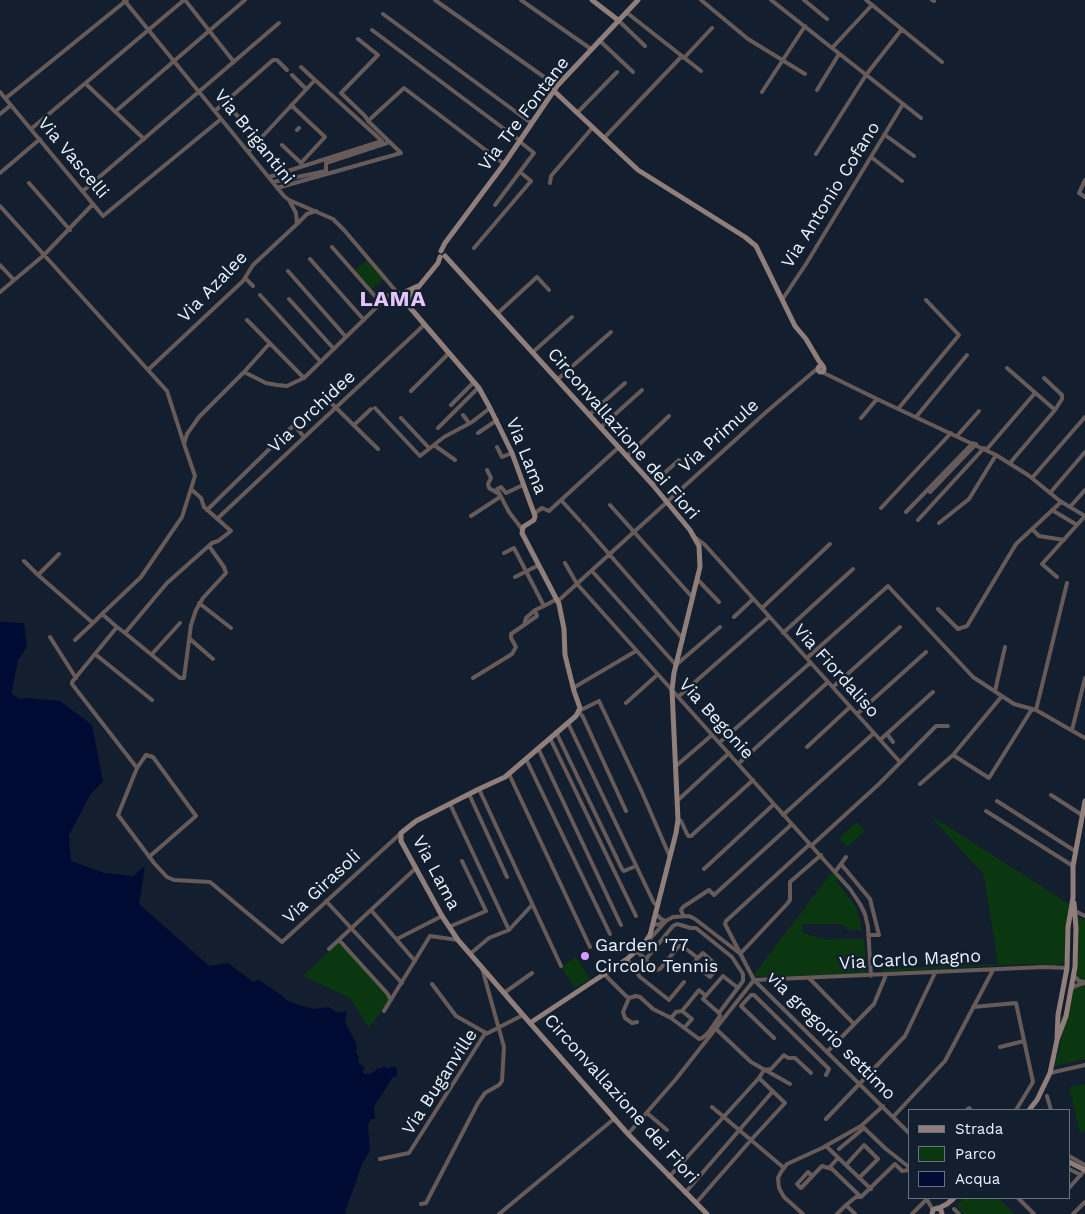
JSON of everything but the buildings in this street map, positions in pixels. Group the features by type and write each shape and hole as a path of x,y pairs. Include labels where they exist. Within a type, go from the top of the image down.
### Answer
{"street":[{"path":"6,98 125,0"},
{"name":"Via Brigantini","path":"125,0 277,188 289,200 333,219 394,287 405,294"},
{"path":"32,129 184,0 234,62"},
{"path":"116,111 245,0"},
{"path":"434,0 555,88 577,113 648,177 745,236 756,246 795,326 806,338 821,368 830,377 985,448 1032,478 1061,502 1085,516 1042,564 1057,577"},
{"path":"521,0 591,49"},
{"path":"592,0 618,20 645,46"},
{"name":"Via Tre Fontane","path":"405,294 418,286 438,263 445,243 504,164 555,88 638,0"},
{"path":"701,0 748,39 805,74"},
{"path":"771,0 921,118"},
{"path":"804,0 827,19"},
{"path":"866,0 942,62"},
{"path":"832,48 872,5"},
{"path":"626,12 701,71"},
{"path":"383,14 531,123"},
{"path":"83,191 280,23"},
{"path":"762,92 805,26"},
{"path":"604,138 712,28"},
{"path":"816,154 866,75 902,29"},
{"path":"372,30 534,153 495,205"},
{"path":"277,188 401,153 340,93 378,55 358,39"},
{"path":"599,40 633,72"},
{"path":"817,90 839,54"},
{"path":"215,111 273,60 277,60 287,70"},
{"path":"269,177 382,141 301,67"},
{"path":"577,113 617,72"},
{"path":"292,75 306,89"},
{"path":"248,152 314,80"},
{"path":"86,84 144,139"},
{"path":"368,121 404,88 504,164"},
{"name":"Via Vascelli","path":"0,92 103,216 221,118"},
{"path":"225,103 260,139"},
{"name":"Via Antonio Cofano","path":"782,300 903,104"},
{"path":"0,114 11,105"},
{"path":"291,105 325,137 302,165"},
{"path":"300,127 307,119"},
{"path":"550,183 551,176 592,127"},
{"path":"885,135 914,156"},
{"path":"0,172 40,139"},
{"path":"273,182 326,170 326,163 390,142"},
{"path":"282,145 302,165"},
{"path":"871,158 902,182"},
{"path":"474,248 531,182 520,172"},
{"path":"1085,180 1079,193 1085,197"},
{"path":"29,183 70,230"},
{"path":"289,200 296,213"},
{"path":"0,292 44,255 93,204"},
{"path":"296,224 296,213 300,205"},
{"path":"0,206 167,391 195,476 192,490 178,524 148,567 134,585 75,640"},
{"path":"307,214 308,208"},
{"name":"Via Azalee","path":"148,369 245,278 253,265 296,224 307,214 316,211"},
{"path":"332,247 381,303"},
{"name":"Circonvallazione dei Fiori","path":"442,255 498,312 652,484 694,536 699,546 700,567 676,665 672,690 678,820 650,935 644,944 627,959 530,1023 628,1134 707,1214"},
{"path":"310,259 364,320"},
{"path":"0,265 14,280"},
{"path":"288,271 346,337"},
{"path":"498,312 538,277 549,290"},
{"path":"245,278 253,286"},
{"path":"394,287 405,294 410,302 412,311"},
{"path":"244,372 266,383 287,386 304,378 389,295 394,293 405,294"},
{"name":"Via Lama","path":"405,294 412,311 474,382 497,420 535,513 534,520 525,524 522,529"},
{"path":"260,295 321,362"},
{"path":"289,299 334,349"},
{"path":"898,408 960,335 926,300"},
{"path":"533,352 572,317"},
{"path":"247,320 304,378"},
{"name":"Via Orchidee","path":"218,519 424,325"},
{"path":"558,379 611,332"},
{"path":"184,444 187,434 199,417 270,343"},
{"path":"411,391 449,353"},
{"path":"916,417 967,356"},
{"name":"Via Primule","path":"473,678 512,654 516,647 510,638 511,634 537,616 535,610 558,600 592,572 811,373 821,368"},
{"path":"1007,368 1055,410"},
{"path":"1010,463 1055,410 1062,399 1062,396 1044,378"},
{"path":"450,405 474,382"},
{"path":"589,414 625,382"},
{"path":"438,428 478,388"},
{"path":"601,428 642,390"},
{"path":"918,520 1035,393"},
{"path":"325,397 378,449"},
{"path":"861,418 877,399"},
{"path":"354,425 373,408 420,456 444,437 490,408"},
{"path":"957,436 978,411"},
{"path":"463,415 469,423"},
{"path":"627,456 669,416"},
{"path":"1032,478 1085,417"},
{"path":"401,418 429,448"},
{"path":"478,434 497,420"},
{"path":"207,510 294,425 304,437"},
{"path":"881,508 951,433"},
{"path":"930,492 974,444"},
{"path":"906,512 974,444"},
{"path":"434,445 455,460"},
{"path":"497,447 502,457 512,453"},
{"path":"535,513 542,508 549,511 619,447"},
{"path":"1050,493 1085,452"},
{"path":"939,523 969,499 996,454"},
{"path":"652,484 679,460"},
{"path":"488,470 491,478 488,484 489,488 500,496"},
{"path":"523,485 506,493 502,486 497,489 509,512 522,529 522,533 558,600 564,629 565,655 579,712 626,811"},
{"path":"125,633 167,583 209,546 231,531 204,507 201,498 192,490"},
{"path":"1070,507 1085,490"},
{"path":"470,516 500,496"},
{"path":"561,500 683,639"},
{"path":"938,609 958,629 967,626 1016,544 1061,502"},
{"path":"610,505 693,598"},
{"path":"1052,510 1077,525"},
{"path":"1032,529 1039,536 1064,540"},
{"name":"Via Fiordaliso","path":"694,536 753,598 900,762"},
{"path":"762,608 830,544"},
{"path":"102,614 182,679 185,675 193,619 200,603 226,573 224,567 209,546"},
{"path":"504,553 514,548 544,606"},
{"path":"38,575 59,554"},
{"path":"24,561 93,623"},
{"name":"Via Begonie","path":"565,563 577,584 821,855 860,904"},
{"path":"515,577 539,565"},
{"path":"783,632 853,569"},
{"path":"592,572 676,665 720,627"},
{"path":"697,579 719,602"},
{"path":"953,754 988,778 1034,710 1067,583"},
{"path":"807,658 888,586 972,677 1014,704 1034,710 1085,738"},
{"path":"734,616 753,598"},
{"path":"200,603 231,628"},
{"path":"678,698 769,617"},
{"path":"152,654 180,622"},
{"path":"117,627 72,684 137,768 146,755 153,757 196,816 149,857"},
{"path":"833,688 900,627"},
{"path":"50,637 76,678"},
{"path":"190,639 212,659"},
{"path":"994,691 1005,647"},
{"path":"573,688 636,651"},
{"path":"856,714 926,652"},
{"path":"94,654 152,700"},
{"path":"720,743 810,663"},
{"path":"626,703 658,674"},
{"path":"1072,730 1085,678"},
{"path":"738,764 828,682"},
{"path":"880,740 933,692"},
{"path":"920,784 953,754 1002,696"},
{"path":"579,712 599,701 670,857"},
{"path":"808,747 850,707"},
{"name":"Via Lama","path":"530,1023 458,940 449,927 401,840 401,833 416,822 505,777 579,712"},
{"path":"568,723 654,903 658,906"},
{"path":"811,845 936,726 948,726"},
{"path":"556,732 622,870 624,871 636,866"},
{"path":"783,815 874,733"},
{"path":"887,734 894,742"},
{"path":"676,766 712,735"},
{"path":"550,738 636,916"},
{"path":"538,748 621,925"},
{"path":"676,802 729,754"},
{"path":"526,759 610,934"},
{"name":"Via Girasoli","path":"137,768 118,815 149,857 167,877 174,880 210,882 282,942 401,833"},
{"path":"509,774 590,947"},
{"path":"678,820 681,821 688,836 691,836 753,780"},
{"path":"479,789 561,966"},
{"path":"469,794 507,876"},
{"path":"1051,795 1082,815"},
{"path":"997,801 1075,851"},
{"path":"1032,1109 1050,1072 1057,1040 1067,1011 1073,975 1076,933 1073,866 1085,801"},
{"path":"450,804 509,930"},
{"path":"704,869 774,804"},
{"path":"986,811 1073,866"},
{"path":"683,916 683,907 708,891 711,891 714,895 792,824"},
{"name":"via gregorio settimo","path":"811,845 725,922 754,980 908,1132"},
{"path":"653,924 683,916 695,919 740,954 788,904 790,900 790,882 821,855"},
{"path":"835,872 846,858"},
{"path":"449,927 486,911 462,861"},
{"path":"841,864 870,899 879,935 868,936"},
{"path":"329,949 416,868"},
{"path":"1057,1040 1058,1009 1067,968 1068,927 1073,898"},
{"path":"870,899 860,904 865,914 872,976"},
{"path":"326,901 402,983"},
{"path":"470,954 489,938 509,930 532,905"},
{"path":"372,910 415,961"},
{"path":"1075,911 1084,916 1076,921"},
{"path":"656,914 666,921"},
{"path":"397,939 442,916"},
{"path":"644,944 666,921"},
{"path":"628,1134 710,1034 720,1016 719,1013 744,977 732,957 696,928 677,924 673,926 646,959"},
{"path":"1068,934 1072,928 1076,933"},
{"path":"384,1011 430,936 458,940"},
{"path":"339,940 391,1000"},
{"path":"636,951 654,969 660,969 678,946 682,946 698,958"},
{"path":"714,962 703,953 693,964 710,978 716,970"},
{"path":"627,959 640,977 669,1000 684,982"},
{"path":"421,1204 426,1203 478,1103 485,1093 500,1084 504,1050 482,968"},
{"name":"Via Carlo Magno","path":"754,980 1067,968"},
{"path":"893,1117 945,1061 993,970"},
{"path":"504,993 532,973"},
{"path":"826,1120 859,1083 906,1036 935,973"},
{"path":"604,974 629,998"},
{"path":"827,1052 874,1004 886,975"},
{"path":"1073,975 1079,982 1085,983"},
{"path":"719,1013 703,999 723,976 740,997"},
{"path":"809,978 854,1024"},
{"path":"629,998 636,996 640,998 653,1009 671,1018 699,1039 716,1029 754,980"},
{"path":"1070,990 1075,986 1085,983"},
{"path":"432,984 456,1016 486,1033"},
{"path":"671,1018 676,1012 682,1011 699,990 706,996"},
{"path":"741,1006 754,995 829,1070 826,1076"},
{"path":"629,998 623,1012 625,1018 632,1023 637,1022"},
{"path":"737,1002 774,1038"},
{"path":"973,1007 1016,1003 1033,1082 1017,1109"},
{"path":"1058,1009 1062,1015 1067,1011"},
{"path":"682,1011 692,1019 684,1028"},
{"name":"Via Buganville","path":"380,1159 410,1153 486,1033 522,1015"},
{"path":"716,1029 750,1062 790,1084"},
{"path":"798,1039 806,1032"},
{"path":"1000,1047 1024,1041"},
{"path":"670,1177 759,1078 764,1070 771,1069 784,1055 788,1058 795,1058 811,1073"},
{"path":"1050,1072 1085,1065"},
{"path":"696,1204 750,1140 785,1103 759,1078"},
{"path":"685,1192 773,1091"},
{"path":"1047,1096 1050,1109"},
{"path":"803,1214 784,1197 779,1188 778,1178 784,1168 787,1164 826,1146 861,1126 883,1106"},
{"path":"712,1107 784,1168"},
{"path":"647,1112 667,1130"},
{"path":"499,1214 615,1118"},
{"path":"839,1149 864,1128 886,1149 908,1165"},
{"path":"846,1165 864,1145 878,1159 859,1178"},
{"path":"826,1146 871,1189"},
{"path":"1070,1157 1085,1165"},
{"path":"829,1168 838,1158"},
{"path":"1070,1163 1084,1172"},
{"path":"837,1214 856,1197 861,1197 871,1189 895,1164 902,1170 908,1170"},
{"path":"812,1176 822,1166 829,1168 861,1197"},
{"path":"1070,1169 1084,1172"},
{"path":"1070,1187 1084,1172"},
{"path":"912,1214 926,1199"},
{"path":"928,1199 938,1211 953,1199"},
{"path":"1019,1199 1034,1214"},
{"path":"846,1205 856,1214"},
{"path":"1073,1214 1084,1205"},
{"path":"954,1209 960,1214"}],"green space":[{"path":"367,260 384,279 372,289 355,270"},
{"path":"931,817 1069,904 1065,961 1063,963 1059,965 1020,964 883,972 883,969 998,964 984,875"},
{"path":"857,822 865,831 847,847 839,838"},
{"path":"832,872 838,879 836,881 856,907 862,930 847,930 845,926 840,924 802,924 803,933 827,940 864,939 867,973 753,976"},
{"path":"1082,918 1082,920 1085,920 1085,980 1081,980 1076,976 1077,920"},
{"path":"341,940 392,997 369,1028 350,998 303,976"},
{"path":"576,957 590,979 575,988 561,967"},
{"path":"1085,986 1085,1059 1055,1066 1073,992 1076,988"},
{"path":"1085,1084 1085,1131 1080,1133 1069,1087"},
{"path":"963,1199 1000,1199 1014,1214 964,1214 956,1206"}],"water":[{"path":"0,622 24,623 27,647 18,660 12,691 13,695 20,699 60,701 92,725 103,781 90,795 69,835 71,861 104,873 133,876 145,866 139,904 209,966 228,963 253,982 259,980 288,1001 296,1004 314,1009 328,1007 338,1013 347,1011 345,1022 357,1045 358,1062 364,1067 363,1073 370,1074 384,1066 397,1069 397,1075 392,1078 374,1107 375,1119 371,1119 368,1125 370,1151 363,1162 345,1212 346,1214 0,1214"}],"place":[{"name":"Garden '77 Circolo Tennis","path":"585,956"}],"district":[{"name":"LAMA","path":"393,300"}]}
